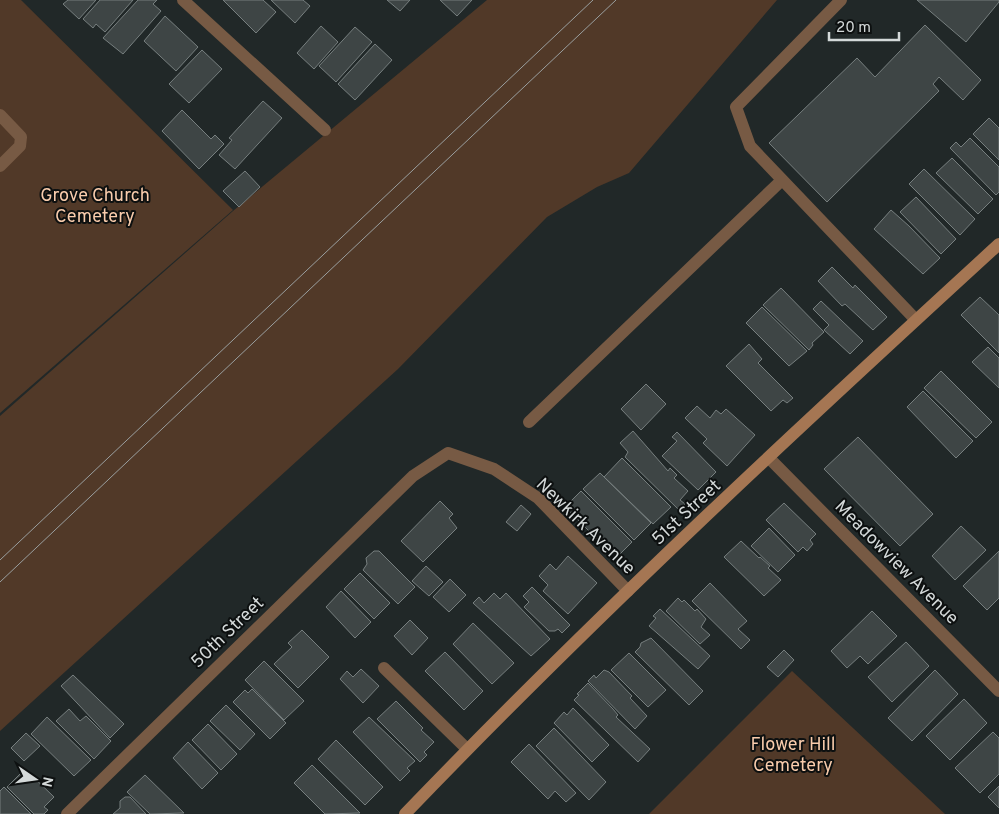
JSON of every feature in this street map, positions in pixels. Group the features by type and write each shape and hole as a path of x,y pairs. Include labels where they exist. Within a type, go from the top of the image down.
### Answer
{"street":[{"path":"183,0 325,130"},
{"path":"841,0 736,108 750,146 781,181 916,320"},
{"path":"0,116 21,137 20,146 0,166"},
{"path":"530,422 781,181"},
{"name":"51st Street","path":"405,814 467,749 628,591 999,244"},
{"name":"Newkirk Avenue","path":"413,476 448,453 494,469 538,498 628,591"},
{"name":"Meadowview Avenue","path":"769,458 999,691"},
{"name":"50th Street","path":"66,814 413,476"},
{"path":"384,668 467,749"}],"green space":[{"name":"Grove Church Cemetery","path":"0,0 21,0 233,210 0,413"},
{"path":"487,0 777,0 629,173 597,187 547,217 398,369 0,731 0,416 233,211"},
{"name":"Flower Hill Cemetery","path":"792,671 945,814 649,814"}],"building":[{"path":"68,0 96,0 79,19 63,4"},
{"path":"100,0 133,0 105,32 96,24 93,28 83,19"},
{"path":"138,0 157,0 153,4 161,11 123,54 103,38"},
{"path":"223,0 263,0 276,12 256,33"},
{"path":"271,0 303,0 310,6 295,23"},
{"path":"387,0 410,0 400,11"},
{"path":"440,0 472,0 457,16"},
{"path":"917,0 999,0 999,2 966,42"},
{"path":"165,16 198,47 176,71 144,41"},
{"path":"925,25 981,80 963,100 939,77 933,84 939,91 827,202 769,143 857,58 875,77"},
{"path":"321,26 338,42 314,69 297,53"},
{"path":"355,27 372,42 336,82 319,66"},
{"path":"375,44 392,60 355,100 338,84"},
{"path":"202,50 222,69 189,103 169,84"},
{"path":"263,101 282,118 235,169 219,155 232,140 229,138"},
{"path":"182,110 211,139 215,135 224,144 199,169 162,131"},
{"path":"989,118 999,128 999,160 973,134"},
{"path":"970,138 999,167 999,192 996,195 950,148 956,142 961,147"},
{"path":"952,158 993,199 978,214 936,173"},
{"path":"924,169 975,219 960,235 909,184"},
{"path":"245,171 260,187 239,207 223,191"},
{"path":"916,197 956,239 941,254 900,212"},
{"path":"891,210 940,258 923,274 874,229"},
{"path":"832,267 853,288 855,285 887,317 873,330 845,304 842,306 818,281"},
{"path":"781,288 824,332 812,343 813,345 809,350 763,305"},
{"path":"980,297 999,315 999,353 961,315"},
{"path":"821,301 863,341 850,354 824,330 829,325 813,309"},
{"path":"762,307 807,351 789,366 746,323"},
{"path":"749,344 762,359 758,363 793,398 787,403 783,400 771,411 726,366"},
{"path":"988,347 999,358 999,388 972,362"},
{"path":"941,371 992,422 976,438 924,388"},
{"path":"646,384 666,404 641,430 621,409"},
{"path":"923,391 973,441 956,458 907,407"},
{"path":"697,406 710,418 716,410 721,414 726,409 755,435 727,466 703,443 707,439 685,418"},
{"path":"633,431 668,471 670,468 677,475 674,478 688,491 680,500 685,504 679,510 625,457 628,452 620,443"},
{"path":"677,432 716,472 698,490 662,456 677,441 672,437"},
{"path":"858,437 933,514 900,546 824,469"},
{"path":"622,458 671,507 653,524 604,477"},
{"path":"600,473 651,523 634,540 583,489"},
{"path":"581,491 632,542 616,558 565,507"},
{"path":"440,501 453,514 449,518 457,528 423,562 401,541"},
{"path":"784,503 816,534 810,540 813,544 807,551 803,547 798,552 766,520"},
{"path":"521,505 531,514 517,531 506,522"},
{"path":"961,526 986,550 955,580 932,556"},
{"path":"769,528 795,555 778,572 751,546"},
{"path":"741,541 770,566 768,568 781,580 764,596 724,557"},
{"path":"374,551 379,551 415,587 398,604 363,570 367,564 366,558"},
{"path":"999,551 999,598 987,610 963,586"},
{"path":"568,556 597,583 568,614 543,591 548,585 539,576 550,564 556,570"},
{"path":"426,566 443,582 429,596 412,581"},
{"path":"360,573 390,603 374,619 344,589"},
{"path":"450,579 466,595 449,612 433,597"},
{"path":"710,583 747,621 738,629 750,640 741,649 692,601"},
{"path":"532,587 570,625 562,633 558,629 549,631 524,607 529,602 523,596"},
{"path":"341,591 371,622 355,638 326,607"},
{"path":"494,593 500,599 506,593 550,639 531,656 473,603 479,597 484,603"},
{"path":"678,598 682,602 684,600 695,611 697,609 706,619 701,627 710,635 700,644 666,611"},
{"path":"660,609 710,656 698,669 649,626 656,618 653,616"},
{"path":"872,611 897,636 868,664 860,656 847,668 831,651"},
{"path":"410,620 428,638 412,655 394,636"},
{"path":"473,623 514,663 492,684 453,644"},
{"path":"302,630 329,657 298,688 274,664 292,647 288,643"},
{"path":"651,638 703,691 689,705 635,652 641,643"},
{"path":"906,642 929,666 892,702 868,677"},
{"path":"784,650 794,660 778,677 767,667"},
{"path":"445,652 483,691 464,710 425,671"},
{"path":"629,653 666,690 648,707 611,670"},
{"path":"264,661 304,701 284,720 245,680"},
{"path":"361,669 379,686 363,703 340,679 347,671 353,677"},
{"path":"604,670 609,672 632,696 630,698 647,716 635,729 588,681 594,675 596,678"},
{"path":"935,670 958,694 912,741 888,718"},
{"path":"73,675 124,724 110,738 61,686"},
{"path":"588,683 618,715 616,717 650,749 638,762 574,700"},
{"path":"252,689 286,723 270,739 233,702 245,690 248,693"},
{"path":"964,699 987,723 950,760 926,736"},
{"path":"396,701 434,742 424,752 427,755 420,762 377,719"},
{"path":"226,705 255,734 240,750 210,721"},
{"path":"573,708 609,745 592,762 554,723 564,712 567,715"},
{"path":"69,709 80,721 86,716 111,741 94,759 56,721"},
{"path":"47,717 91,760 74,776 31,734"},
{"path":"369,717 415,761 407,768 410,771 400,781 353,732"},
{"path":"208,724 237,754 221,770 192,740"},
{"path":"554,728 606,782 589,800 536,746"},
{"path":"993,732 999,738 999,774 980,793 955,768"},
{"path":"26,733 40,746 24,761 11,748"},
{"path":"336,740 383,787 365,805 318,759"},
{"path":"188,742 218,773 202,789 173,758"},
{"path":"529,744 576,793 566,802 555,791 548,799 511,762"},
{"path":"312,765 360,813 325,814 294,783"},
{"path":"25,769 54,797 44,807 48,810 44,814 34,814 7,787"},
{"path":"145,775 184,813 150,814 127,792"},
{"path":"999,786 999,808 988,797"},
{"path":"4,787 31,814 0,814 0,791"},
{"path":"125,797 130,797 146,814 113,814 120,808 120,801"}],"tram line":[{"path":"0,560 593,0"},
{"path":"0,582 616,0"}]}
